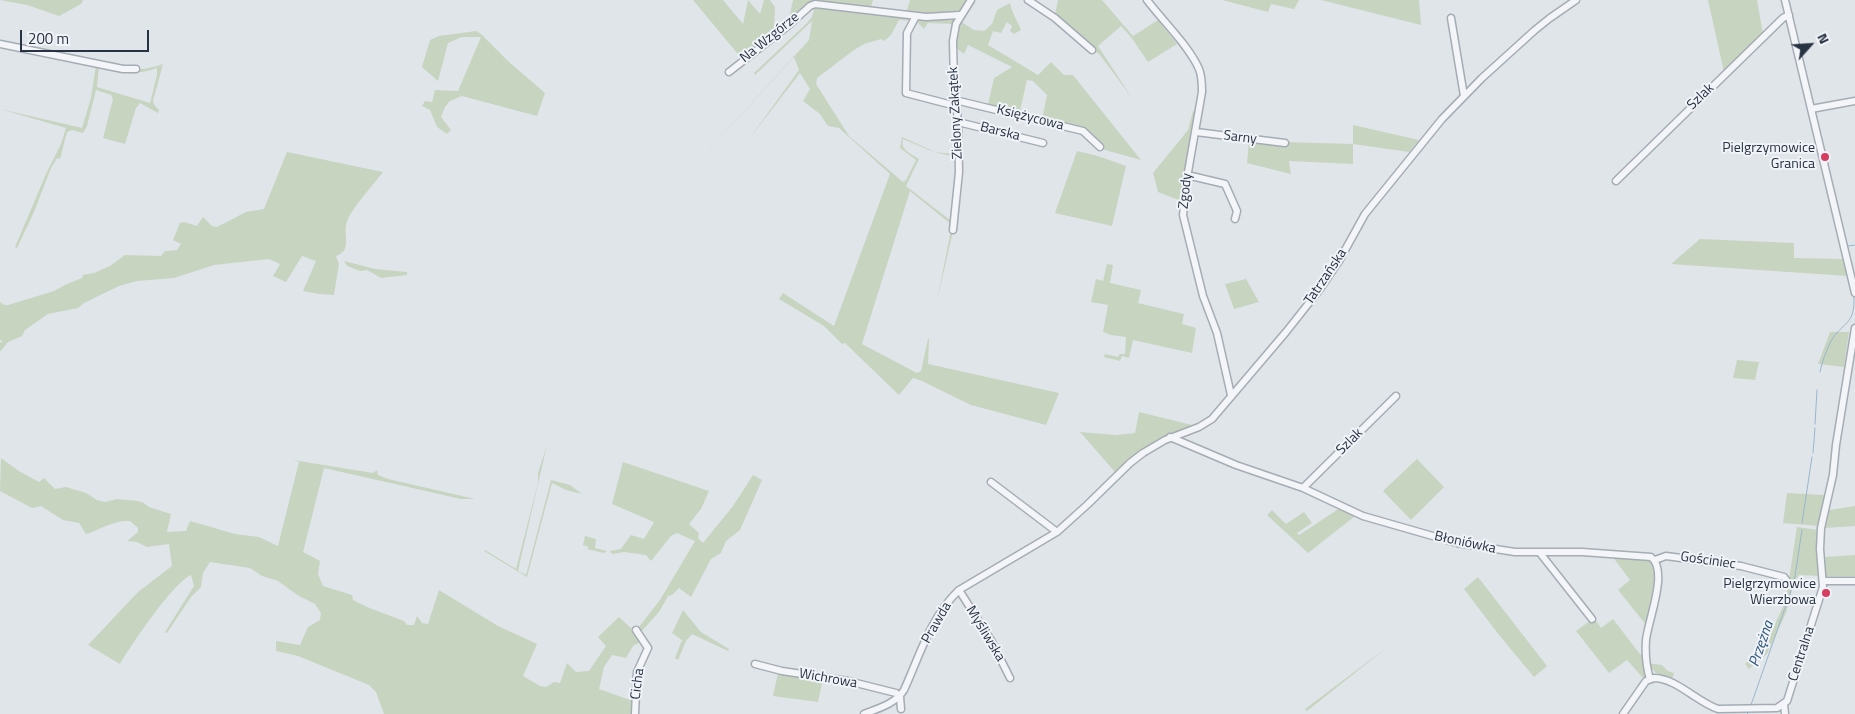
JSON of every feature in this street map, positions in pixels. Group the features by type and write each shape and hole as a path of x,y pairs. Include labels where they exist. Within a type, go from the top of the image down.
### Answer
{"street":[{"name":"Zielony Zakątek","path":"952,230 960,172 953,41 956,24 971,0"},
{"path":"1028,0 1055,18 1092,50"},
{"name":"Zgody","path":"1147,0 1199,69 1202,82 1196,132 1187,175 1183,216 1203,296 1217,333 1231,395"},
{"name":"Tatrzańska","path":"1057,532 1143,453 1170,438 1206,424 1217,414 1320,288 1374,203 1422,142 1464,96 1550,18 1576,0"},
{"path":"1785,0 1855,292"},
{"name":"Na Wzgórze","path":"729,72 814,4 916,16 960,15"},
{"name":"Szlak","path":"1616,181 1783,18 1789,15"},
{"name":"Księżycowa","path":"916,16 907,33 906,93 1082,131 1100,146"},
{"path":"1450,18 1464,96"},
{"path":"0,44 136,70"},
{"path":"1811,109 1855,101"},
{"name":"Barska","path":"958,122 1043,143"},
{"name":"Sarny","path":"1196,132 1285,143"},
{"path":"1187,175 1225,184 1238,211 1235,219"},
{"name":"Centralna","path":"1784,704 1791,690 1822,592 1821,528 1832,475 1855,328"},
{"name":"Szlak","path":"1303,488 1396,396"},
{"name":"Błoniówka","path":"1170,438 1236,466 1303,488 1363,516 1480,548 1515,552 1582,552 1644,555 1651,556 1655,560"},
{"path":"991,482 1057,532"},
{"name":"Prawda","path":"900,697 931,627 950,599 959,590 1057,532"},
{"path":"1540,553 1592,619"},
{"name":"Gościniec","path":"1655,560 1666,556 1741,566 1784,576 1787,582"},
{"path":"1650,679 1645,660 1646,638 1656,593 1658,565 1655,560"},
{"path":"1823,581 1855,581"},
{"name":"Myśliwska","path":"959,590 992,642 1010,678"},
{"name":"Cicha","path":"635,714 637,672 648,648 636,630"},
{"name":"Wichrowa","path":"755,664 782,671 848,680 896,693 900,697"},
{"path":"1623,714 1644,685 1650,679 1658,678 1671,683 1718,709 1777,708 1784,704 1785,714"},
{"path":"864,714 888,705 900,697 901,709"}],"green space":[{"path":"0,0 83,0 81,4 59,16 27,5"},
{"path":"693,0 723,0 743,24 748,0 760,14 764,0 770,0 775,7 774,31 789,19 793,0 873,0 871,7 821,2 788,23 742,59"},
{"path":"910,0 969,0 960,12 925,15 906,13"},
{"path":"1058,0 1102,0 1133,36 1158,20 1177,44 1148,62 1121,26 1098,46 1132,98 1100,55 1055,15"},
{"path":"1222,0 1299,0 1294,9 1271,4 1268,12"},
{"path":"1321,0 1419,0 1421,25"},
{"path":"1708,0 1757,0 1763,34 1724,72"},
{"path":"1010,3 1021,30 1014,34 1010,31 1012,26 1007,22 1001,33 993,31 988,45 1038,75 1051,62 1064,75 1073,75 1141,160 1105,150 1083,130 1042,119 1047,95 1033,81 1027,80 1020,111 988,105 994,78 1012,67 968,45 964,54 956,48 960,21 974,30 984,31 992,24 997,10"},
{"path":"815,6 886,16 956,17 954,24 928,23 924,29 916,21 899,20 891,35 884,41 881,39 864,44 817,78 816,84 849,136 903,182 906,180 916,160 900,148 902,137 935,152 903,139 904,149 919,159 906,186 955,224 937,301 952,225 910,191 862,344 917,373 921,371 929,339 928,364 1059,393 1046,425 971,405 913,378 899,395 845,343 842,344 824,326 779,299 783,293 834,326 890,174 839,128 828,126 820,114 803,101 810,89 800,73 749,139 799,70 794,57 672,190 809,40 812,21 755,75 754,73 807,23 812,17"},
{"path":"476,31 545,93 537,116 462,96 450,101 441,117 451,130 447,134 437,127 430,110 422,106 425,101 432,102 435,90 458,91 481,37 462,37 448,43 438,81 422,67 430,40 439,36"},
{"path":"163,64 153,101 159,110 158,113 140,103 136,108 125,144 103,138 113,99 111,95 96,90 87,126 83,133 72,130 67,132 60,159 57,158 51,168 34,212 17,248 15,247 61,144 66,128 0,109 82,128 91,98 96,65 99,65 97,87 150,103 157,68 129,73 100,68 101,66 140,69"},
{"path":"1193,111 1196,111 1181,201 1158,192 1153,173 1188,130"},
{"path":"1353,125 1419,140 1409,152 1353,144"},
{"path":"1249,141 1353,144 1353,164 1289,161 1291,174 1247,163"},
{"path":"1077,151 1126,166 1112,226 1055,213"},
{"path":"287,152 383,172 359,202 346,224 346,245 344,250 336,256 339,264 334,295 303,291 316,261 302,256 286,282 273,276 280,264 269,259 214,265 174,278 137,281 119,286 84,303 78,308 48,314 25,330 22,336 8,342 0,352 0,343 3,341 0,340 0,302 8,305 54,291 82,278 83,275 94,273 110,266 125,255 161,256 165,251 177,250 181,244 173,240 180,223 184,222 197,226 203,217 212,226 217,227 246,212 264,209"},
{"path":"935,152 961,155 961,157 944,155"},
{"path":"1700,239 1794,243 1794,258 1843,259 1847,276 1671,264"},
{"path":"344,261 375,269 407,272 407,275 381,278 367,270 360,271 347,266"},
{"path":"1107,264 1113,265 1110,283 1141,290 1138,303 1184,314 1182,324 1196,328 1192,353 1133,340 1129,358 1122,356 1120,361 1104,357 1105,354 1118,357 1120,354 1125,354 1126,337 1103,332 1108,305 1091,302 1096,279 1103,281"},
{"path":"1246,279 1259,302 1234,309 1225,284"},
{"path":"1830,332 1849,332 1844,367 1818,364"},
{"path":"1737,360 1759,362 1755,380 1733,378"},
{"path":"1139,412 1192,425 1151,445 1115,472 1080,432 1116,435 1135,433"},
{"path":"547,445 518,571 526,575 551,480 570,485 582,494 566,490 552,483 527,577 484,551 516,569 538,483 538,473"},
{"path":"1,458 39,482 44,478 55,489 66,487 86,493 97,500 105,502 117,499 138,501 149,507 171,514 167,532 186,531 190,521 235,534 259,537 278,546 299,462 293,460 373,473 377,470 378,475 388,479 475,499 461,499 324,468 303,552 320,561 318,574 323,586 352,595 353,600 404,621 407,625 414,625 417,616 422,623 428,624 439,590 498,626 537,644 523,676 540,686 546,687 554,682 560,683 567,663 576,672 589,671 606,646 598,637 619,617 633,630 640,642 633,646 626,658 612,655 604,667 599,689 633,701 633,714 384,714 376,692 369,685 298,656 276,651 276,641 300,645 308,627 320,620 321,613 315,604 299,596 278,581 262,576 250,568 210,562 203,573 201,587 191,597 167,633 165,632 194,586 191,575 163,602 120,664 88,645 138,592 172,566 169,544 147,547 137,542 127,541 138,532 138,528 130,521 113,523 86,534 79,523 63,520 41,506 32,508 0,491"},
{"path":"1417,459 1444,487 1411,520 1383,491"},
{"path":"623,462 709,491 701,509 689,524 699,533 698,538 703,543 733,506 753,475 762,480 740,530 726,541 721,553 711,559 691,597 679,588 672,595 668,596 659,612 640,633 638,628 660,600 695,541 677,533 671,536 651,561 646,555 624,552 612,554 610,551 621,549 631,535 644,539 654,522 612,504"},
{"path":"1787,493 1825,495 1819,526 1783,523"},
{"path":"1855,506 1855,526 1825,528 1829,510"},
{"path":"1340,508 1355,516 1308,553 1267,515 1272,510 1286,524 1304,512 1312,523 1297,533 1299,535"},
{"path":"1797,527 1818,530 1820,576 1799,575 1794,582 1786,613 1767,654 1749,669 1745,664 1768,639 1786,600"},
{"path":"585,536 596,539 595,548 607,551 604,553 587,549 589,547 583,545"},
{"path":"1855,555 1855,576 1826,576 1824,557"},
{"path":"1612,556 1649,558 1656,564 1655,590 1647,626 1618,590 1630,580"},
{"path":"1478,577 1547,666 1534,677 1464,589"},
{"path":"683,610 701,632 729,649 728,651 692,634 686,641 678,660 675,658 682,640 672,633"},
{"path":"1594,618 1601,628 1613,619 1644,657 1646,674 1644,679 1627,660 1609,673 1576,631"},
{"path":"1390,645 1307,711 1305,709"},
{"path":"1647,663 1662,665 1668,671 1674,673 1672,680 1656,673"},
{"path":"778,673 823,679 818,702 773,696"}],"waterway":[{"name":"Przężna","path":"1848,246 1855,245"},
{"name":"Przężna","path":"1820,372 1831,341 1853,313 1854,297"},
{"name":"Przężna","path":"1815,424 1817,390"},
{"name":"Przężna","path":"1813,453 1815,428"},
{"name":"Przężna","path":"1802,523 1812,457"},
{"name":"Przężna","path":"1751,705 1790,594 1795,576 1802,530"}],"place":[{"name":"Pielgrzymowice Granica","path":"1825,157"},
{"name":"Pielgrzymowice Wierzbowa","path":"1826,593"}]}
